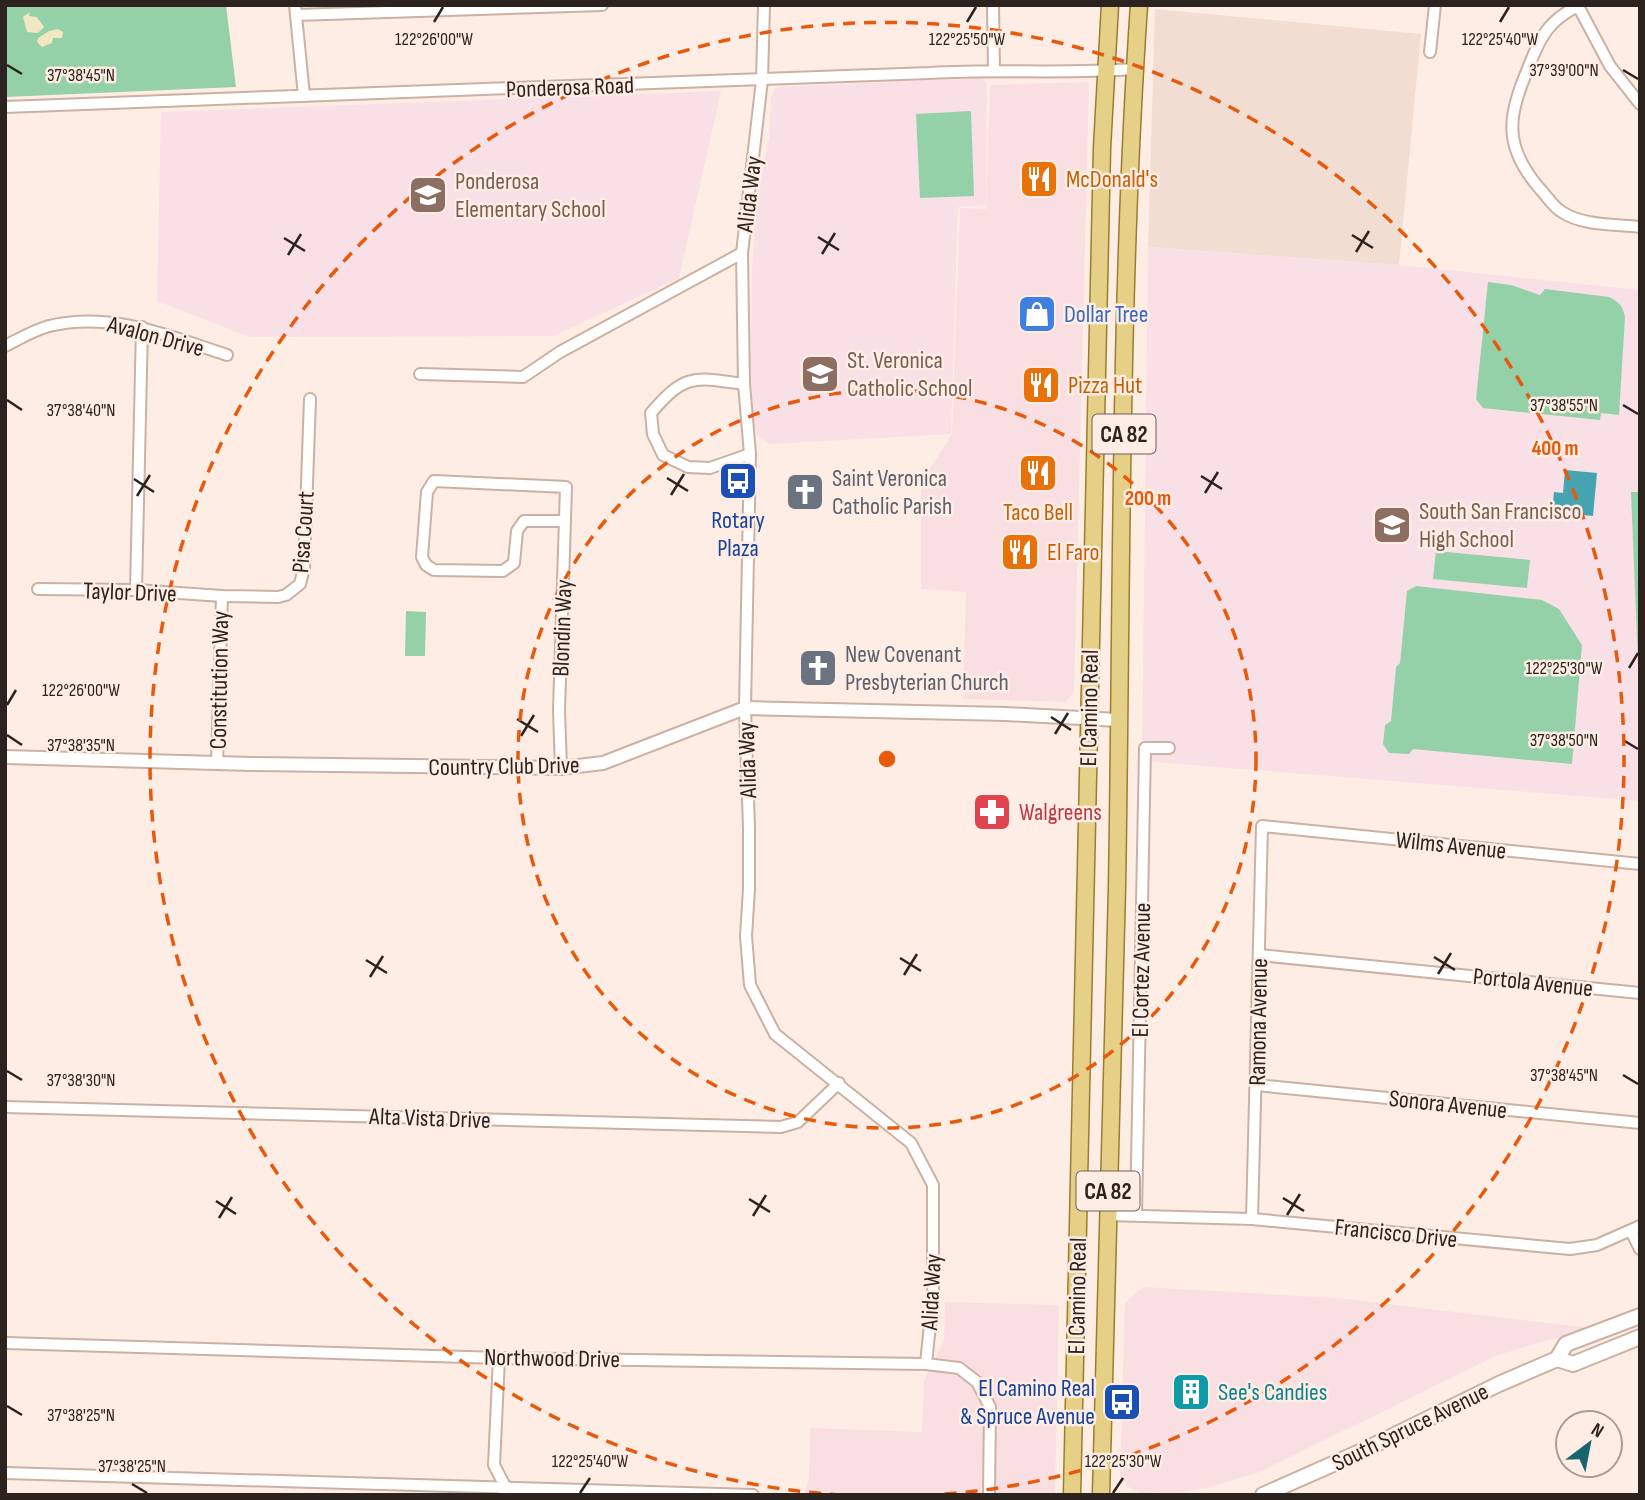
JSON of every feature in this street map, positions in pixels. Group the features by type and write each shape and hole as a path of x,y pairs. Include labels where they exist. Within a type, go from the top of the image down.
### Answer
{"main road":[{"name":"El Camino Real","path":"1072,1495 1105,71 1110,5"},
{"name":"El Camino Real","path":"1101,1495 1117,887 1118,720 1131,136 1139,5"},
{"name":"South Spruce Avenue","path":"1557,1360 1566,1343 1640,1316"},
{"name":"South Spruce Avenue","path":"1263,1495 1360,1452 1499,1384 1557,1360 1573,1364 1640,1337"}],"street":[{"path":"304,96 295,10 602,5"},
{"name":"Alida Way","path":"764,5 762,80 742,253 744,384 750,454 745,708 749,877 746,936 750,985 775,1034 911,1143 933,1185 933,1295 926,1364"},
{"path":"993,5 994,70"},
{"path":"1430,52 1435,5"},
{"path":"1640,104 1610,66 1578,6 1560,15 1540,38 1514,100 1513,135 1516,152 1524,170 1559,211 1575,220 1640,227"},
{"name":"Ponderosa Road","path":"5,107 994,70 1135,69"},
{"path":"420,374 523,377 560,352 742,253"},
{"name":"Avalon Drive","path":"5,346 47,326 93,320 142,327 227,355"},
{"path":"136,590 142,327"},
{"path":"744,384 695,379 671,389 651,413 653,434 663,455 688,467 710,468 750,454"},
{"name":"Pisa Court","path":"222,596 286,595 300,584 303,577 310,399"},
{"name":"Blondin Way","path":"561,768 559,710 566,487 434,481 427,492 423,561 434,570 503,571 514,563 517,531 524,521 564,521"},
{"name":"Taylor Drive","path":"38,589 136,590 222,596"},
{"name":"Constitution Way","path":"217,763 222,596"},
{"name":"Country Club Drive","path":"5,757 561,768 603,763 745,708 1006,714 1118,720"},
{"name":"El Cortez Avenue","path":"1136,1215 1145,748 1169,748"},
{"name":"Wilms Avenue","path":"1262,826 1640,864"},
{"name":"Ramona Avenue","path":"1252,1219 1262,826"},
{"name":"Portola Avenue","path":"1259,955 1640,993"},
{"name":"Alta Vista Drive","path":"5,1107 781,1127 798,1122 839,1083"},
{"name":"Sonora Avenue","path":"1256,1085 1640,1123"},
{"name":"Francisco Drive","path":"1107,1215 1252,1219 1570,1248 1597,1245 1635,1228"},
{"path":"1635,1228 1640,1250"},
{"name":"Northwood Drive","path":"5,1343 499,1358 926,1364 959,1368 977,1382 990,1407 989,1495"},
{"path":"499,1358 494,1465 505,1490"},
{"path":"5,1473 505,1490 752,1495"}],"shaded area":[{"path":"1155,9 1421,34 1399,265 1148,247"},
{"path":"982,78 987,84 986,205 958,207 951,434 771,444 760,438 753,426 750,397 752,274 756,198 769,139 771,98 775,89"},
{"path":"1089,83 1074,692 1066,702 963,699 966,592 921,589 921,483 952,434 960,208 986,209 990,85"},
{"name":"Ponderosa Elementary School","path":"721,91 679,278 553,336 250,337 157,301 161,112"},
{"name":"South San Francisco High School","path":"1148,247 1399,265 1640,290 1640,801 1142,761"},
{"path":"1143,1287 1337,1298 1590,1328 1498,1355 1257,1473 1182,1492 1139,1493 1127,1486 1120,1475 1125,1303"},
{"path":"945,1302 1059,1305 1055,1495 804,1495 809,1478 810,1428 922,1432 924,1380 944,1341"}],"green space":[{"path":"5,5 226,5 236,87 5,97"},
{"path":"971,111 974,196 920,198 916,114"},
{"path":"1488,282 1511,285 1540,295 1545,289 1609,297 1622,307 1625,317 1619,415 1601,413 1600,420 1483,408 1476,399"},
{"path":"1631,492 1640,492 1640,710"},
{"path":"1436,551 1530,560 1527,588 1433,579"},
{"path":"1416,586 1542,600 1559,609 1582,645 1572,764 1413,749 1409,754 1389,753 1383,744 1385,725 1391,721 1407,591"},
{"path":"406,611 426,612 425,656 405,656"}],"sand":[{"path":"30,12 29,16 37,17 44,27 38,33 27,32 23,17"},
{"path":"58,29 63,32 62,38 53,38 52,43 42,47 37,42 38,38 49,31"}],"water":[{"path":"1565,470 1597,473 1593,516 1552,512 1554,492 1563,493"}],"place":[{"name":"McDonald's","path":"1039,179"},
{"name":"Ponderosa Elementary School","path":"428,195"},
{"name":"Dollar Tree","path":"1037,314"},
{"name":"St. Veronica Catholic School","path":"820,374"},
{"name":"Pizza Hut","path":"1041,385"},
{"name":"Taco Bell","path":"1038,473"},
{"name":"Rotary Plaza","path":"738,481"},
{"name":"Saint Veronica Catholic Parish","path":"805,492"},
{"name":"South San Francisco High School","path":"1392,525"},
{"name":"El Faro","path":"1020,552"},
{"name":"New Covenant Presbyterian Church","path":"818,668"},
{"name":"Walgreens","path":"992,812"},
{"name":"See's Candies","path":"1191,1392"},
{"name":"El Camino Real & Spruce Avenue","path":"1122,1402"}]}
